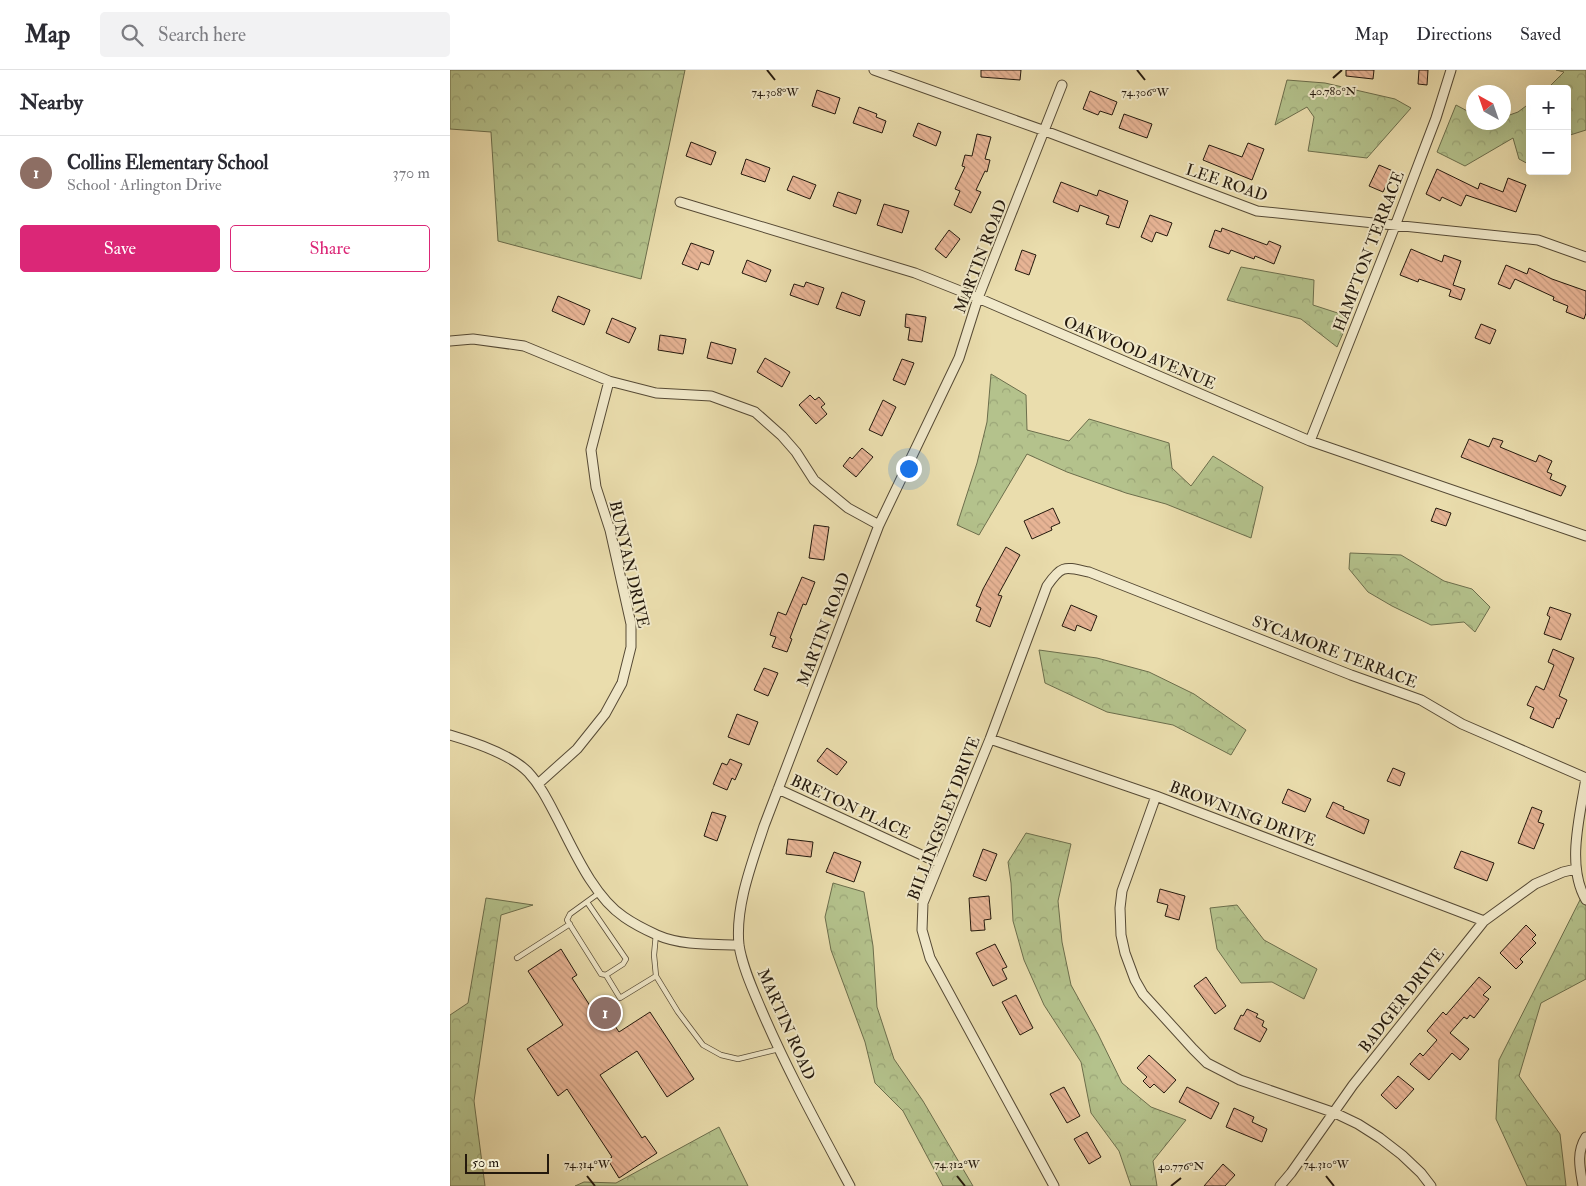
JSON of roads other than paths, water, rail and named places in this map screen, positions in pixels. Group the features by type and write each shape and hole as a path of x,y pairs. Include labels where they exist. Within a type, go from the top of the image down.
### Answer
{"street":[{"name":"LEE ROAD","path":"874,70 1045,131 1257,211 1538,240 1586,257"},
{"name":"HAMPTON TERRACE","path":"1310,442 1436,118 1451,70"},
{"name":"MARTIN ROAD","path":"850,1186 780,1049 749,980 739,946 739,920 748,874 778,789 879,525 959,358 978,298 1062,85"},
{"name":"OAKWOOD AVENUE","path":"680,202 915,273 978,298 1310,442 1586,536"},
{"path":"450,341 473,339 524,346 609,381 656,393 711,396 755,412 782,436 796,452 814,480 848,508 879,525"},
{"name":"BUNYAN DRIVE","path":"538,784 576,749 605,714 622,683 631,648 631,624 610,530 596,487 591,450 609,381"},
{"name":"BILLINGSLEY DRIVE","path":"1054,1186 930,958 922,930 923,904 990,739 1047,586 1059,571 1066,567"},
{"name":"SYCAMORE TERRACE","path":"1066,567 1089,572 1421,700 1462,724 1586,778"},
{"path":"450,735 472,741 502,754 526,770 538,784 575,855 599,893 622,916 656,934 686,943 739,946"},
{"name":"BROWNING DRIVE","path":"990,739 1156,796 1484,921"},
{"path":"1586,778 1575,849 1576,869 1581,891 1586,900"},
{"name":"BRETON PLACE","path":"778,789 939,863"},
{"path":"1156,796 1122,891 1120,908 1121,935 1125,953 1135,980 1143,994 1165,1020 1207,1063 1240,1080 1335,1113 1358,1124 1402,1155 1431,1186"},
{"name":"BADGER DRIVE","path":"1280,1186 1335,1113 1353,1084 1484,921 1535,884 1563,872 1576,869"},
{"path":"1583,1186 1579,1165 1580,1150 1586,1137"}],"lane":[{"path":"599,893 570,914 567,920 602,974 606,976 620,998 656,976"},
{"path":"587,902 626,959 623,964 606,976"},
{"path":"517,958 570,924"},
{"path":"656,934 654,955 656,976 678,1012 703,1045 721,1056 738,1059 780,1049"}],"place":[{"name":"Collins Elementary School","path":"605,1013"}]}
